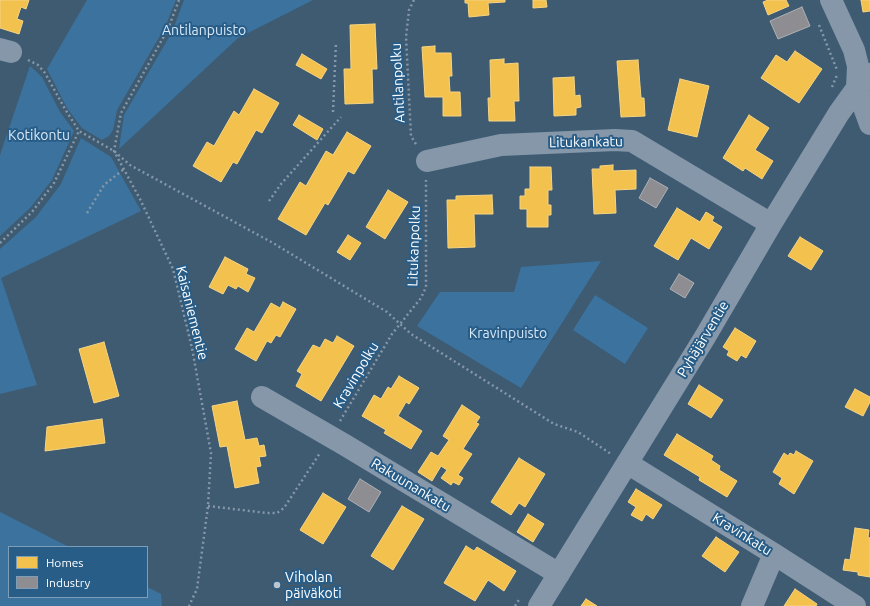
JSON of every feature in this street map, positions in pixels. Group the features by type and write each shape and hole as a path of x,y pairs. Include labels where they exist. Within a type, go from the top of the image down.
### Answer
{"street":[{"path":"831,0 854,50 863,81 870,124"},
{"name":"Pyhäjärventie","path":"531,600 558,574 615,459 704,337 839,112 863,81"},
{"name":"Litukankatu","path":"427,161 501,145 615,140 632,141 771,224"},
{"name":"Rakuunankatu","path":"262,397 345,445 558,574"},
{"name":"Kravinkatu","path":"615,459 774,554 855,606"},
{"path":"752,606 774,554"}],"path":[{"path":"114,151 121,113 168,29 179,0"},
{"name":"Antilanpolku","path":"414,0 409,10 406,37 410,136 427,161"},
{"path":"818,21 837,68 837,76 831,90"},
{"path":"333,112 336,42"},
{"path":"5,50 38,65 45,72 79,131 114,151 130,164 273,243 387,312 411,334 554,424 578,432 615,459"},
{"path":"269,201 281,184 342,117"},
{"path":"0,243 32,212 54,183 79,131"},
{"name":"Kaisaniementie","path":"114,151 140,199 173,269 192,348 211,453 208,506 197,589 189,606"},
{"name":"Litukanpolku","path":"401,325 426,287 427,161"},
{"path":"87,213 104,185 124,169"},
{"name":"Kravinpolku","path":"208,506 268,513 277,513 284,508 330,437 392,334 401,325"},
{"path":"515,606 531,600"}],"green space":[{"path":"87,0 176,0 165,27 117,110 113,130 109,136 102,140 82,128 67,108 47,69"},
{"name":"Antilanpuisto","path":"184,0 313,0 238,38 119,149 124,115 172,32"},
{"name":"Kotikontu","path":"30,66 42,77 60,112 74,131 52,180 31,207 0,236 0,155"},
{"path":"81,138 111,157 141,211 1,278 37,385 0,394 0,249 36,217 61,184"},
{"name":"Kravinpuisto","path":"601,261 521,388 417,326 440,292 514,292 521,267"},
{"path":"595,295 648,328 625,364 573,330"},
{"path":"0,512 67,546 8,546 8,598 148,598 148,588 161,594 162,606 0,606"}],"building: Homes":[{"path":"0,0 29,0 26,9 21,7 17,19 23,21 19,34 0,28"},
{"path":"465,0 505,0 505,2 488,3 489,15 469,17 468,3 465,3"},
{"path":"533,0 546,0 547,7 533,8"},
{"path":"768,0 786,0 789,6 768,15 763,2"},
{"path":"861,0 870,0 870,11 863,12"},
{"path":"375,24 377,69 372,69 373,103 345,104 344,69 351,69 350,25"},
{"path":"435,46 435,53 451,53 452,76 449,76 450,92 460,92 461,116 443,116 443,97 425,97 422,47"},
{"path":"795,51 822,69 799,103 761,78 776,55 787,62"},
{"path":"302,54 327,69 321,79 296,65"},
{"path":"504,59 504,64 518,63 519,101 514,101 515,121 489,121 488,98 491,98 490,60"},
{"path":"638,60 641,98 644,98 645,116 621,117 617,61"},
{"path":"574,77 575,96 580,95 581,107 576,108 576,115 554,116 553,78"},
{"path":"680,79 709,86 697,137 668,130"},
{"path":"254,89 279,103 262,133 256,130 237,164 233,162 221,182 193,166 207,142 214,146 234,111 239,115"},
{"path":"299,115 323,129 317,140 293,125"},
{"path":"749,115 769,128 755,150 773,161 762,179 745,168 743,171 723,158"},
{"path":"347,132 371,146 354,174 348,171 328,205 325,203 306,235 278,219 300,182 306,186 326,151 333,155"},
{"path":"613,165 613,171 636,170 636,189 615,190 616,213 594,214 592,169 600,169 600,166"},
{"path":"530,167 551,167 552,190 548,190 548,205 551,205 551,215 548,215 548,227 527,227 527,209 520,209 520,196 525,196 525,189 530,189"},
{"path":"388,190 408,202 385,239 366,227"},
{"path":"492,195 493,214 474,214 475,247 448,248 447,200 456,200 456,196"},
{"path":"677,208 700,222 706,212 714,217 712,221 722,227 709,249 691,238 678,260 654,246"},
{"path":"348,235 361,243 350,260 337,252"},
{"path":"800,237 823,251 811,270 788,256"},
{"path":"225,257 248,269 246,274 255,278 248,292 238,286 236,289 228,285 223,294 209,287"},
{"path":"283,302 296,309 280,337 276,335 271,343 267,341 256,361 235,349 247,328 254,332 271,303 280,308"},
{"path":"735,328 756,341 746,358 741,355 737,361 727,355 729,351 723,347"},
{"path":"337,336 354,346 321,401 296,386 302,374 297,371 313,345 320,348 325,339 333,343"},
{"path":"104,342 119,396 94,403 79,349"},
{"path":"399,376 419,388 409,404 406,402 398,416 422,431 411,449 384,433 386,430 362,416 374,395 381,399 388,387 391,389"},
{"path":"699,385 723,400 711,418 688,404"},
{"path":"855,389 870,397 870,402 863,416 845,407"},
{"path":"237,401 245,440 257,438 259,446 264,445 266,456 259,457 261,466 256,467 259,483 235,488 227,446 220,447 212,406"},
{"path":"462,405 480,417 476,423 479,424 463,449 472,454 458,475 463,478 459,485 453,482 451,485 441,478 447,470 441,466 432,481 418,472 431,452 438,456 449,440 443,436"},
{"path":"102,419 105,443 45,451 47,427"},
{"path":"677,434 713,456 711,460 720,466 719,470 737,481 727,497 699,480 700,477 664,455"},
{"path":"796,451 813,461 794,494 779,484 782,478 773,472 784,453 788,456 790,453 794,455"},
{"path":"519,458 545,474 525,507 519,503 511,515 491,502"},
{"path":"636,489 662,505 653,519 646,514 642,521 631,515 636,507 628,502"},
{"path":"323,493 346,507 323,544 300,530"},
{"path":"402,506 424,519 393,570 371,556"},
{"path":"528,514 544,524 533,542 517,532"},
{"path":"855,528 869,530 870,577 858,575 858,572 843,570 845,559 850,560"},
{"path":"716,537 739,552 725,572 702,556"},
{"path":"466,546 474,551 477,547 516,571 504,591 488,580 475,601 444,583"},
{"path":"795,589 817,604 816,606 784,606"},
{"path":"586,599 597,606 581,606"}],"building: Industry":[{"path":"802,7 810,26 778,39 770,21"},
{"path":"650,178 668,188 656,208 639,198"},
{"path":"679,274 694,283 685,298 670,289"},
{"path":"360,479 381,492 369,512 348,499"}],"place":[{"name":"Viholan päiväkoti","path":"277,585"}]}
